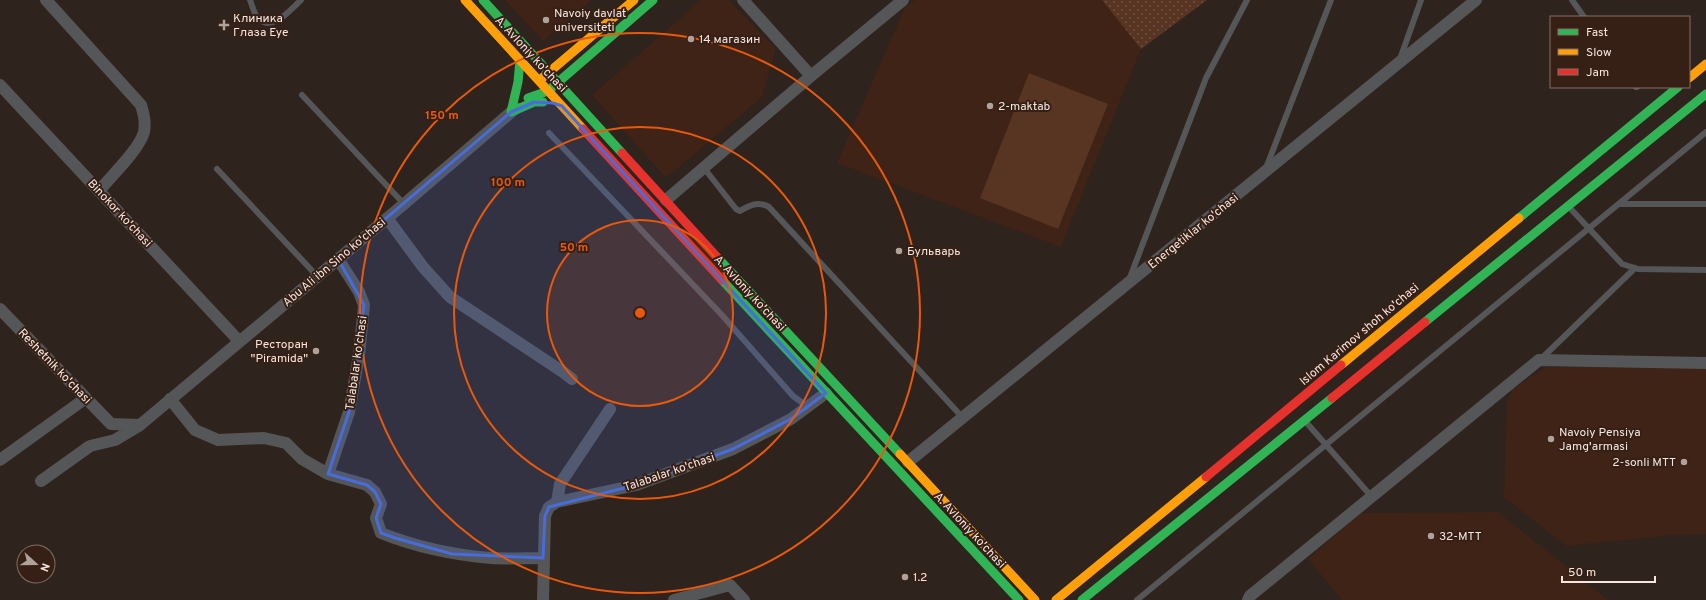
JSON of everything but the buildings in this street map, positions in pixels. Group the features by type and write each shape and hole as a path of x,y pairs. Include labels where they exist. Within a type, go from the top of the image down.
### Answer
{"main road":[{"name":"A. Avloniy ko'chasi","path":"465,0 1014,598"},
{"name":"A. Avloniy ko'chasi","path":"483,0 833,383 1035,600"},
{"name":"Abu Ali ibn Sino ko'chasi","path":"528,98 539,80 634,0"},
{"name":"Abu Ali ibn Sino ko'chasi","path":"528,98 548,91 653,0"},
{"path":"530,51 549,57 567,56"},
{"path":"511,112 518,82 520,60"},
{"path":"1690,77 1706,64"},
{"path":"573,100 572,83 576,66"},
{"name":"Islom Karimov shoh ko'chasi","path":"1056,600 1677,88"},
{"path":"1082,600 1706,94"},
{"path":"511,112 540,101 562,106"}],"street":[{"path":"46,0 141,105 145,118 144,132 137,146 99,191"},
{"path":"743,0 811,76"},
{"path":"886,14 890,0"},
{"path":"666,200 811,76 903,0"},
{"name":"Energetiklar ko'chasi","path":"908,462 1476,0"},
{"name":"Binokor ko'chasi","path":"0,85 239,340"},
{"name":"Abu Ali ibn Sino ko'chasi","path":"41,481 90,446 115,440 140,425 528,98"},
{"path":"387,218 423,267 450,297 572,379"},
{"name":"Talabalar ko'chasi","path":"328,474 349,412 359,355 364,305 359,292 338,259"},
{"name":"Reshetnik ko'chasi","path":"0,309 111,424 140,425"},
{"path":"1248,600 1250,596 1292,560 1540,360 1706,363"},
{"name":"Talabalar ko'chasi","path":"556,502 636,485 733,449 791,419 826,393"},
{"path":"0,460 86,398"},
{"path":"170,399 195,430 218,440 264,438 286,443 302,459 328,474 367,485 375,492 381,504 376,518 381,533 452,554 492,558 543,558"},
{"path":"543,600 543,558 546,516 549,507 556,502 560,484 610,409"},
{"path":"674,600 730,585 744,600"}],"lane":[{"path":"250,0 256,16 263,23 268,24 281,18 301,0"},
{"path":"1127,285 1206,78 1247,0"},
{"path":"1264,173 1331,0"},
{"path":"1398,64 1421,0"},
{"path":"1572,0 1583,16"},
{"path":"302,95 404,204"},
{"path":"1137,600 1706,132"},
{"path":"549,133 721,314 793,396 808,407"},
{"path":"704,168 736,209 740,211 750,205 761,203 769,207 963,418"},
{"path":"217,169 317,276"},
{"path":"1619,204 1706,204"},
{"path":"1568,206 1622,264 1635,268 1706,270"},
{"path":"1540,360 1635,268"},
{"path":"1304,420 1371,496"}],"highlighted area":[{"path":"534,102 553,103 562,106 826,393 791,419 733,449 636,485 549,507 545,516 543,558 452,554 381,533 376,518 381,504 375,492 367,485 328,474 349,412 364,305 338,259 511,112"}],"shaded area":[{"name":"Navoiy davlat universiteti","path":"505,0 592,0 543,41"},
{"path":"701,0 729,0 776,49 762,97 666,178 592,95"},
{"name":"2-maktab","path":"915,0 1102,0 1141,49 1061,247 837,163 905,7"},
{"path":"1102,0 1207,0 1141,49"},
{"path":"1029,73 1108,104 1058,229 980,198"},
{"path":"1546,367 1706,367 1706,534 1674,535 1566,546 1504,497 1507,402 1513,388"},
{"name":"32-MTT","path":"1498,512 1608,600 1342,600 1308,559 1360,513"}],"traffic: fast":[{"path":"483,0 622,153"},
{"path":"528,98 548,91 653,0"},
{"path":"520,60 518,82 511,112 534,102 543,102"},
{"path":"1519,218 1677,88"},
{"path":"1425,322 1706,94"},
{"path":"717,257 900,454"},
{"path":"722,280 1019,600"},
{"path":"1082,600 1332,398"}],"traffic: slow":[{"path":"465,0 583,129"},
{"path":"541,79 634,0"},
{"path":"1690,77 1706,64"},
{"path":"1341,365 1519,218"},
{"path":"900,454 1035,600"},
{"path":"1056,600 1206,477"}],"traffic: jam":[{"path":"583,129 722,280"},
{"path":"622,153 717,257"},
{"path":"1332,398 1425,322"},
{"path":"1206,477 1341,365"}],"place":[{"name":"Navoiy davlat universiteti","path":"546,20"},
{"name":"Клиника Глаза Eye","path":"224,25"},
{"name":"14 магазин","path":"691,39"},
{"name":"2-maktab","path":"990,106"},
{"name":"Бульварь","path":"899,251"},
{"name":"Ресторан \"Piramida\"","path":"316,351"},
{"name":"Navoiy Pensiya Jamg'armasi","path":"1551,439"},
{"name":"2-sonli MTT","path":"1684,462"},
{"name":"32-MTT","path":"1431,536"},
{"name":"1.2","path":"905,577"}]}
